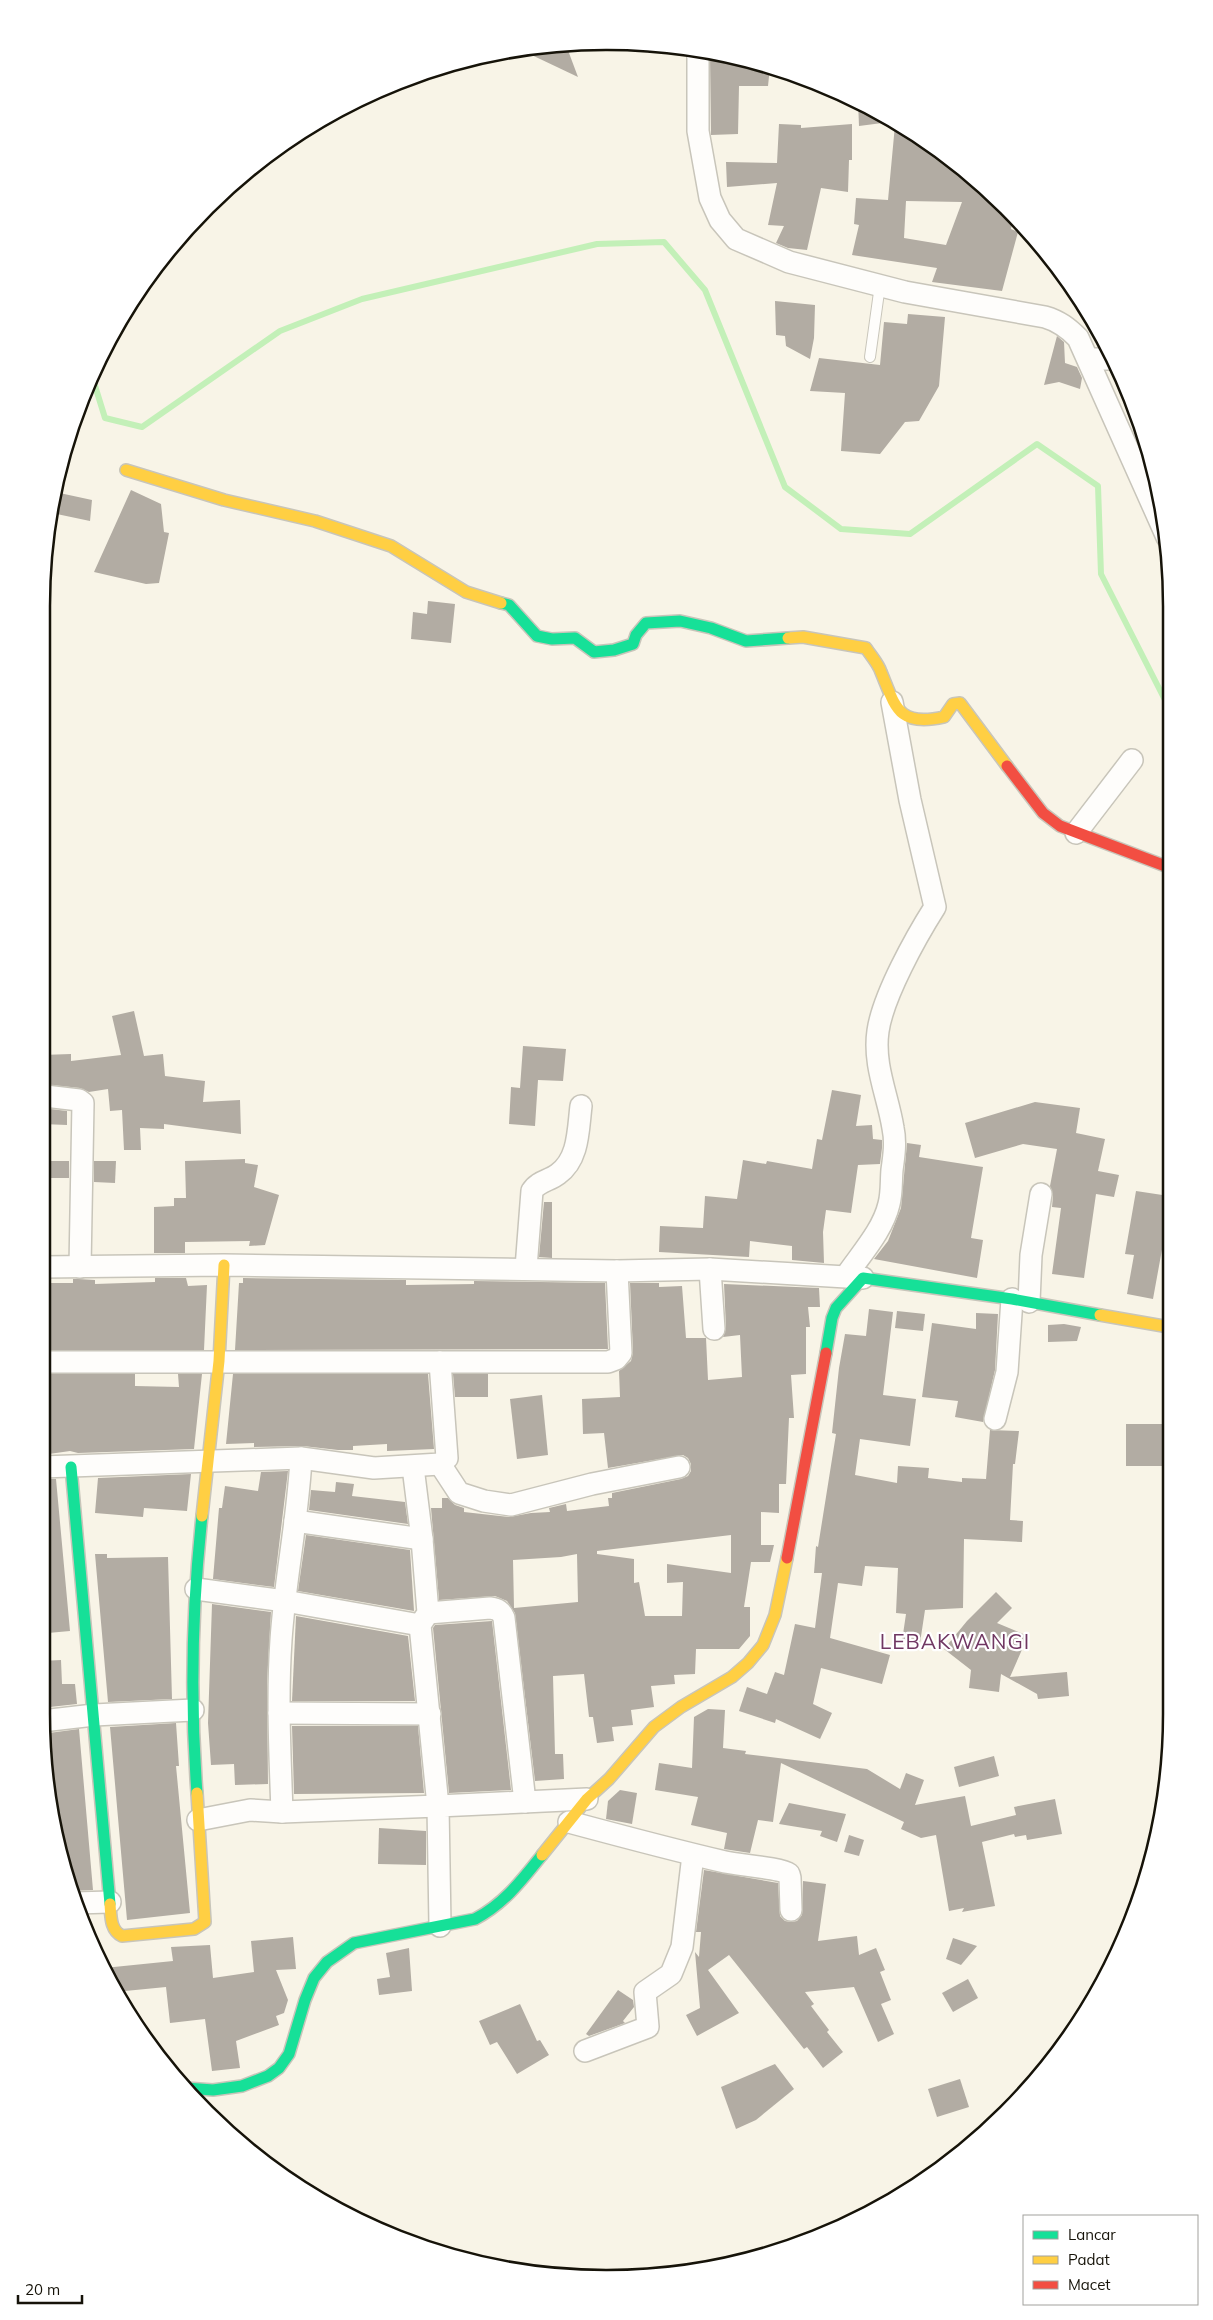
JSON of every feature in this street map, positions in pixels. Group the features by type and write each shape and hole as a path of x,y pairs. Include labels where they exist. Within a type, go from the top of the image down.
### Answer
{"street":[{"path":"698,58 698,131 710,198 720,220 736,239 789,262 942,299 1045,317 1057,321 1078,338 1153,506"},
{"path":"1088,359 1105,359"},
{"path":"126,470 224,500 315,521 391,546 466,592 509,605 537,636 552,639 574,638 594,652 614,650 633,644 636,635 646,623 680,621 711,628 746,641 803,637 866,648 880,669 892,702 910,800 935,906 909,952 887,1001 878,1030 877,1051 880,1074 894,1129 894,1154 889,1204 855,1277 832,1318 796,1518 775,1615 763,1645 748,1663 732,1677 681,1707 654,1727 609,1779 587,1798 510,1894 490,1911 475,1919 354,1943 328,1961 314,1977 288,2057 276,2072 243,2087 197,2090"},
{"path":"892,702 908,718 925,721 944,716 953,704 960,703 1043,813 1060,826 1076,833 1163,865"},
{"path":"1076,833 1132,760"},
{"path":"50,1097 79,1100 83,1104 80,1267"},
{"path":"526,1268 532,1192 539,1183 559,1174 576,1152 581,1106"},
{"path":"995,1419 1007,1372 1020,1301 1031,1255 1041,1194"},
{"path":"71,1467 112,1924 116,1933 122,1936 194,1929 205,1922 206,1915 198,1820 192,1710 196,1589 219,1361 224,1265"},
{"path":"50,1267 224,1265 618,1270 710,1269 855,1277 1020,1301 1163,1327"},
{"path":"710,1269 714,1329"},
{"path":"50,1362 608,1362 616,1359 622,1353 618,1270"},
{"path":"50,1467 301,1458 374,1468 440,1464 448,1458 440,1362"},
{"path":"282,1812 279,1713 281,1640 296,1521 301,1458"},
{"path":"440,1464 460,1492 484,1501 511,1504 592,1484 679,1467"},
{"path":"412,1467 422,1539 424,1619 438,1806 440,1926"},
{"path":"296,1521 422,1539"},
{"path":"196,1589 424,1619 490,1608 496,1609 504,1618 526,1802"},
{"path":"50,1720 94,1714 192,1710"},
{"path":"279,1713 430,1714"},
{"path":"198,1820 250,1810 282,1812 587,1798"},
{"path":"569,1822 693,1855 762,1869 785,1871 789,1874 790,1878 791,1910"},
{"path":"585,2051 648,2027 645,1992 671,1974 682,1946 693,1855"},
{"path":"84,1903 110,1902"}],"lane":[{"path":"870,357 880,285"}],"building":[{"path":"568,51 578,77 532,55"},
{"path":"710,60 769,75 768,86 739,86 738,134 711,135"},
{"path":"858,110 882,123 859,126"},
{"path":"779,124 801,125 801,128 852,124 852,160 849,160 848,192 821,188 807,250 788,248 776,243 784,226 768,225 777,183 727,187 726,162 777,163"},
{"path":"894,131 916,144 973,188 1000,213 1012,226 1011,229 1018,232 1002,291 932,282 937,268 852,255 859,225 854,224 856,198 888,200","holes":["906,201 962,202 946,245 904,238"]},
{"path":"775,301 815,305 814,338 810,359 786,346 785,336 776,335"},
{"path":"908,314 945,317 939,386 919,421 905,422 880,454 841,451 845,393 810,391 819,358 880,365 884,322 907,324"},
{"path":"1057,336 1064,342 1065,363 1077,367 1082,378 1080,389 1059,382 1044,385"},
{"path":"131,490 161,504 164,532 169,533 159,583 146,584 94,572"},
{"path":"62,494 92,500 90,521 58,514"},
{"path":"428,601 455,604 451,643 411,639 413,612 427,614"},
{"path":"134,1011 144,1056 163,1054 165,1076 205,1081 203,1102 240,1100 241,1134 164,1124 164,1129 140,1128 141,1150 124,1150 122,1110 110,1111 108,1089 89,1092 80,1088 50,1085 50,1055 71,1054 71,1061 121,1055 112,1016"},
{"path":"523,1046 566,1049 563,1081 538,1080 535,1126 509,1124 511,1087 520,1088"},
{"path":"832,1090 861,1095 856,1126 872,1125 873,1139 882,1140 882,1148 880,1164 858,1165 851,1213 826,1210 823,1232 824,1263 792,1260 792,1246 750,1241 749,1257 659,1252 660,1226 703,1228 705,1196 737,1199 743,1160 766,1164 767,1161 812,1169 817,1139 822,1140"},
{"path":"1035,1102 1080,1108 1076,1133 1105,1139 1098,1171 1119,1175 1114,1197 1096,1194 1084,1278 1052,1274 1061,1208 1052,1207 1053,1196 1050,1186 1057,1149 1023,1144 975,1158 965,1123"},
{"path":"50,1109 67,1111 67,1125 50,1124"},
{"path":"907,1143 921,1145 919,1157 983,1167 971,1238 983,1240 977,1278 874,1259 888,1241 901,1208"},
{"path":"245,1159 245,1163 258,1165 254,1187 279,1195 265,1245 249,1246 250,1241 185,1242 185,1253 154,1253 154,1207 174,1206 174,1198 186,1198 185,1161"},
{"path":"50,1161 69,1161 69,1178 50,1178"},
{"path":"94,1161 116,1161 115,1183 94,1182"},
{"path":"1136,1191 1163,1195 1163,1244 1153,1299 1127,1294 1134,1255 1125,1254"},
{"path":"544,1202 552,1202 552,1258 539,1257"},
{"path":"155,1278 186,1278 188,1286 207,1285 204,1350 50,1350 50,1283 73,1283 73,1279 95,1280 95,1284 155,1282"},
{"path":"243,1278 406,1280 406,1285 474,1284 474,1281 605,1283 608,1349 235,1350 239,1283 243,1283"},
{"path":"630,1283 659,1283 659,1287 682,1286 686,1338 706,1338 708,1380 742,1377 740,1335 723,1337 726,1328 724,1284 819,1288 820,1307 808,1307 810,1327 806,1327 806,1374 791,1375 794,1418 789,1418 786,1484 779,1484 779,1513 761,1512 761,1545 774,1545 770,1562 751,1562 744,1607 750,1607 750,1636 739,1649 696,1649 695,1674 674,1675 675,1684 651,1686 654,1707 631,1710 633,1725 612,1727 614,1741 597,1743 593,1717 589,1717 584,1674 553,1676 555,1754 563,1754 564,1779 535,1781 515,1613 507,1601 495,1596 439,1600 431,1508 442,1508 442,1498 448,1498 455,1505 464,1508 464,1512 509,1517 550,1512 549,1508 566,1504 567,1511 609,1506 608,1498 612,1498 612,1493 688,1476 691,1471 691,1464 688,1458 683,1455 608,1468 604,1433 583,1434 582,1399 620,1397 619,1371 631,1361 633,1352","holes":["731,1535 731,1573 667,1564 667,1583 683,1582 682,1616 645,1616 639,1582 634,1583 634,1559 597,1554 597,1551","577,1554 578,1602 514,1608 513,1560"]},
{"path":"869,1309 893,1312 883,1395 916,1399 910,1446 860,1439 855,1475 897,1483 898,1466 929,1468 928,1478 962,1482 962,1478 986,1479 990,1430 1019,1431 1015,1464 1013,1464 1010,1520 1023,1521 1022,1542 964,1539 963,1608 925,1610 920,1643 902,1641 906,1614 896,1613 898,1568 865,1566 862,1586 838,1583 830,1638 890,1655 882,1684 821,1668 813,1704 832,1713 820,1739 776,1719 775,1723 739,1711 747,1687 767,1694 775,1672 784,1675 795,1624 815,1628 822,1573 814,1573 816,1546 818,1547 836,1434 832,1433 839,1368 845,1334 866,1336"},
{"path":"897,1311 925,1314 923,1331 895,1328"},
{"path":"976,1313 998,1314 995,1370 983,1422 955,1417 958,1401 922,1397 932,1323 976,1329"},
{"path":"1064,1324 1081,1327 1077,1341 1048,1342 1048,1325"},
{"path":"50,1374 135,1374 135,1386 179,1387 178,1374 202,1374 194,1449 78,1453 70,1451 50,1454"},
{"path":"233,1374 428,1374 434,1449 387,1451 387,1444 353,1446 353,1450 338,1450 303,1446 254,1447 254,1443 226,1444"},
{"path":"453,1374 488,1374 488,1397 455,1397"},
{"path":"542,1395 548,1455 517,1459 510,1399"},
{"path":"1126,1424 1163,1424 1163,1466 1126,1466"},
{"path":"288,1471 274,1587 213,1579 219,1508 222,1508 225,1486 258,1491 261,1472"},
{"path":"191,1474 187,1511 144,1508 143,1517 95,1513 98,1478"},
{"path":"50,1479 56,1479 70,1631 50,1633"},
{"path":"336,1482 354,1484 352,1496 405,1502 408,1524 309,1510 311,1490 335,1492"},
{"path":"306,1535 410,1550 414,1611 298,1591"},
{"path":"95,1554 107,1554 107,1558 168,1557 172,1699 108,1702"},
{"path":"996,1592 1012,1608 997,1623 1028,1636 1010,1677 1067,1672 1069,1696 1038,1699 1037,1694 1001,1674 999,1692 969,1688 971,1670 944,1649 967,1621"},
{"path":"212,1604 271,1612 267,1683 268,1784 235,1785 234,1764 211,1765 208,1723"},
{"path":"296,1616 408,1636 415,1701 292,1701"},
{"path":"492,1621 511,1790 449,1793 433,1628 435,1625"},
{"path":"61,1660 62,1684 75,1684 77,1704 50,1707 50,1661"},
{"path":"708,1709 725,1710 723,1748 746,1751 745,1754 867,1769 900,1789 906,1773 924,1780 915,1805 965,1796 971,1826 1016,1815 1014,1807 1055,1799 1062,1834 1027,1840 1026,1835 1015,1837 1014,1834 982,1842 995,1906 962,1912 964,1908 949,1911 936,1835 921,1838 901,1829 904,1822 781,1763 773,1822 758,1820 750,1853 724,1849 727,1833 691,1825 698,1797 655,1790 659,1763 692,1768 694,1717"},
{"path":"176,1723 179,1766 176,1766 190,1913 127,1920 110,1727"},
{"path":"292,1726 418,1726 424,1793 294,1794"},
{"path":"79,1729 93,1890 80,1891 69,1858 55,1786 51,1733"},
{"path":"994,1756 999,1776 959,1787 954,1767"},
{"path":"620,1790 637,1793 632,1824 606,1819 608,1801"},
{"path":"789,1803 846,1814 837,1842 820,1836 822,1831 779,1824"},
{"path":"379,1828 426,1831 426,1865 378,1864"},
{"path":"849,1835 864,1840 859,1856 844,1852"},
{"path":"704,1870 778,1883 780,1916 785,1921 791,1922 797,1921 802,1915 803,1881 826,1884 818,1941 857,1936 859,1955 876,1948 885,1970 880,1972 891,2000 881,2004 894,2034 878,2042 854,1987 805,1992 814,2004 811,2006 829,2030 827,2032 843,2052 823,2068 807,2047 804,2049 729,1955 708,1970 739,2013 697,2036 686,2015 700,2008 695,1952 699,1957 701,1932 696,1932"},
{"path":"293,1937 296,1969 276,1970 288,2000 284,2013 276,2016 279,2025 236,2041 240,2068 212,2071 205,2019 170,2023 166,1987 124,1991 111,1967 173,1961 171,1947 210,1945 213,1978 254,1972 251,1941"},
{"path":"953,1938 977,1946 961,1965 946,1959"},
{"path":"409,1948 412,1991 379,1995 377,1979 390,1977 386,1953"},
{"path":"968,1979 978,1998 953,2012 942,1993"},
{"path":"618,1990 633,2000 634,2007 623,2021 625,2023 589,2036 586,2034"},
{"path":"520,2004 537,2041 540,2040 549,2055 517,2074 497,2042 490,2045 479,2021"},
{"path":"775,2064 794,2089 756,2120 736,2129 721,2087"},
{"path":"960,2079 969,2107 937,2117 928,2089"}],"waterway":[{"path":"95,387 105,418 142,427 280,331 362,299 597,244 664,242 705,290 785,487 841,529 910,534 1037,444 1098,486 1101,574 1163,696"}],"traffic: fast":[{"path":"501,603 509,605 537,636 552,639 575,638 594,652 614,650 633,644 636,635 646,623 680,621 711,628 746,641 788,638"},
{"path":"826,1353 832,1318 836,1308 863,1278 1012,1299 1100,1315"},
{"path":"71,1467 110,1904"},
{"path":"197,1793 193,1724 193,1654 202,1516"},
{"path":"196,2089 213,2090 242,2086 268,2076 279,2068 289,2054 305,2000 314,1978 327,1962 354,1943 475,1919 504,1899 542,1855"}],"traffic: slow":[{"path":"126,470 224,500 315,521 391,546 466,592 501,603"},
{"path":"788,638 803,637 866,648 878,666 895,705 901,712 908,717 917,719 944,717 953,704 960,703 1007,766"},
{"path":"202,1516 219,1361 224,1265"},
{"path":"1100,1315 1163,1326"},
{"path":"542,1855 587,1799 609,1779 654,1727 681,1707 732,1677 748,1663 763,1645 775,1615 787,1558"},
{"path":"110,1904 113,1926 122,1936 194,1929 205,1922 197,1793"}],"traffic: jam":[{"path":"1007,766 1043,813 1060,826 1163,865"},
{"path":"787,1558 826,1353"}],"district":[{"name":"LEBAKWANGI","path":"955,1642"}]}
